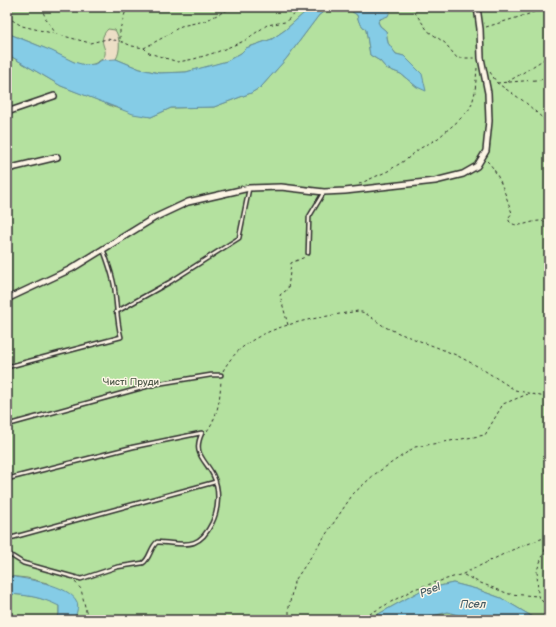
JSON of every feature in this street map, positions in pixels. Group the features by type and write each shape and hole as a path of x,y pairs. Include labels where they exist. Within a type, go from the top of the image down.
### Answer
{"street":[{"path":"7,299 71,269 154,218 188,202 249,188 281,186 324,192 434,181 463,174 476,166 486,151 489,121 488,93 480,58 480,29 477,7"},
{"path":"7,112 54,96"},
{"path":"7,169 57,157"}],"lane":[{"path":"116,312 170,282 239,238 249,188"},
{"path":"308,253 309,217 324,192"},
{"path":"7,367 120,337 112,272 103,249"},
{"path":"7,425 156,384 211,375 221,375"},
{"path":"7,479 134,447 202,433"},
{"path":"7,553 23,564 81,579 116,567 143,563 147,561 154,545 157,542 189,544 198,540 204,536 209,529 218,509 213,476 199,456 199,439 202,433"},
{"path":"7,539 215,482"}],"path":[{"path":"41,7 46,19 56,34"},
{"path":"120,41 120,29 127,7"},
{"path":"144,48 181,26 205,21 233,7"},
{"path":"7,17 22,26 90,44 107,39 120,41 132,46 144,48 149,53 178,62 217,52 244,41 267,25 285,22 304,7"},
{"path":"356,185 388,171 437,138 468,111 475,92 476,68 480,58 457,58 445,43 428,31 411,7"},
{"path":"484,27 529,14 545,7"},
{"path":"506,82 549,56"},
{"path":"489,70 497,83 525,102 549,124"},
{"path":"497,83 549,79"},
{"path":"482,158 491,164 495,170 512,212 509,221 512,224 519,225 540,221 549,224"},
{"path":"288,325 280,295 288,288 291,263 305,258 308,253"},
{"path":"202,433 207,432 216,415 219,404 221,375 226,364 247,343 257,337 288,325 310,319 358,311 364,313 385,327 456,355 515,390 549,398"},
{"path":"288,620 294,582 353,494 375,474 415,447 485,435 503,404 528,394"},
{"path":"359,620 414,589 463,574 512,550 549,536"},
{"path":"547,607 538,596 537,570 549,540"},
{"path":"463,574 478,582 508,594 538,596"},
{"path":"72,576 81,589 88,620"},
{"path":"82,620 87,616"}],"green space":[{"path":"7,7 311,7 285,30 272,39 246,48 241,53 227,61 186,72 159,73 140,69 116,59 119,52 118,36 115,30 108,29 103,38 105,56 102,59 94,64 87,65 73,62 42,47 7,33"},
{"name":"Чисті Пруди","path":"332,7 345,7 357,15 359,22 366,30 370,55 380,61 386,68 401,74 417,87 404,56 396,54 388,43 386,31 378,22 391,9 389,7 549,7 549,618 538,620 501,598 453,583 422,590 375,616 372,620 74,620 76,614 47,583 27,578 7,576 7,54 61,86 113,107 151,117 171,108 214,107 251,93 261,87 286,59 319,15"},
{"path":"7,594 34,597 52,602 59,605 59,614 55,620 7,620"},
{"path":"448,612 473,620 418,620"}],"water":[{"path":"311,7 332,7 319,15 286,59 261,87 251,93 214,107 171,108 151,117 133,114 61,86 7,54 7,33 52,51 74,62 85,65 95,64 102,60 116,59 140,69 159,73 186,72 227,61 241,53 246,48 272,39 285,30"},
{"path":"345,7 389,7 391,9 388,16 380,19 378,22 386,31 388,43 396,54 404,56 422,74 426,91 417,87 401,74 386,68 380,61 370,55 366,30 359,22 357,15"},
{"path":"7,576 46,583 66,591 73,596 78,604 74,620 55,620 59,614 59,606 46,600 7,594"},
{"name":"Псел","path":"453,583 501,598 538,620 473,620 448,612 418,620 372,620 375,616 422,590"}],"water label":[{"name":"Psel","path":"430,590"}]}
